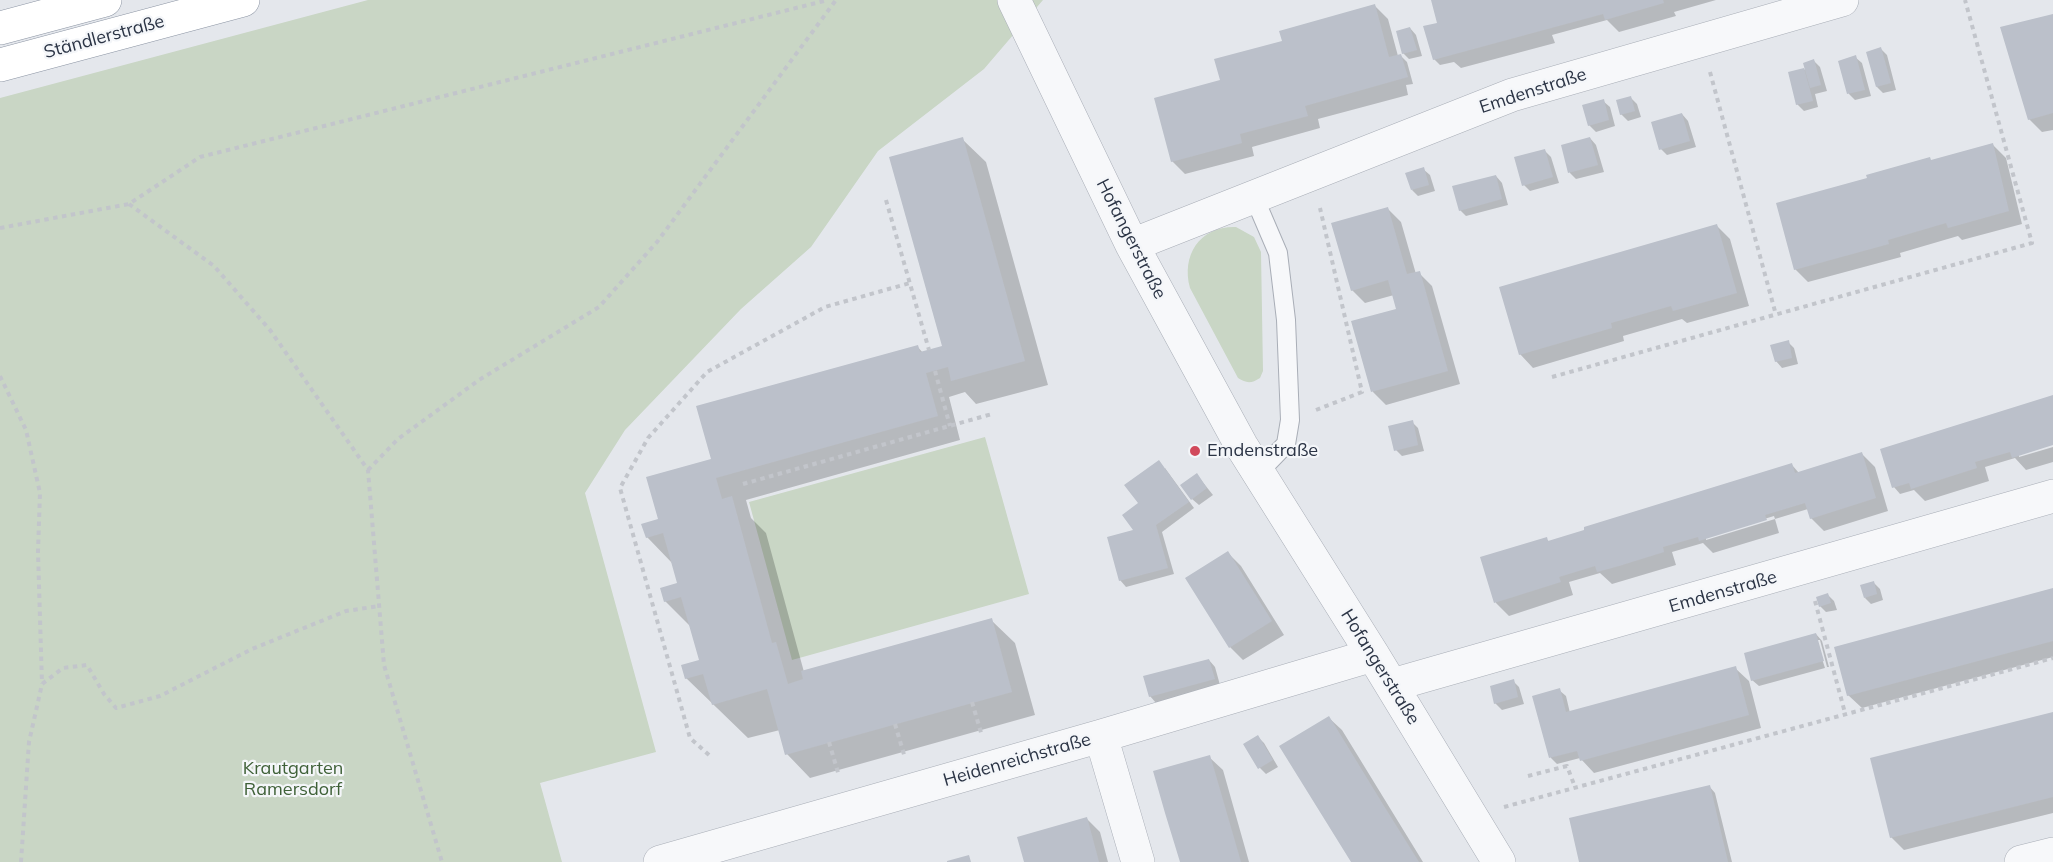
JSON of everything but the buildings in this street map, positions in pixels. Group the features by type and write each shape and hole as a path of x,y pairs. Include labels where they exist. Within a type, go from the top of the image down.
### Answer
{"highway":[{"name":"Ständlerstraße","path":"0,28 105,0"},
{"name":"Ständlerstraße","path":"0,65 243,0"}],"street":[{"name":"Hofangerstraße","path":"1014,0 1132,245 1193,360 1258,473 1392,685 1499,862"},
{"name":"Emdenstraße","path":"1132,245 1512,95 1842,0"},
{"name":"Emdenstraße","path":"1392,685 2053,496"},
{"name":"Heidenreichstraße","path":"660,862 1101,736 1373,655"},
{"path":"1101,736 1138,862"},
{"path":"2021,862 2053,854"}],"lane":[{"path":"1254,197 1278,253 1286,320 1290,420 1286,444 1258,473"}],"path":[{"path":"0,228 129,204 200,157 828,0"},
{"path":"368,470 398,439 479,380 599,307 657,242 836,0"},
{"path":"1552,377 2032,243 1965,0"},
{"path":"1701,40 1776,315"},
{"path":"1290,420 1362,392 1313,174"},
{"path":"886,200 929,350"},
{"path":"129,204 214,266 270,330 368,470 384,665 442,862"},
{"path":"709,755 690,738 620,488 648,438 706,372 825,308 910,282"},
{"path":"935,371 950,426"},
{"path":"0,376 26,430 40,493 38,552 42,684 29,742 21,862"},
{"path":"743,484 992,414"},
{"path":"1807,568 1845,713"},
{"path":"42,684 63,668 87,665 104,694 116,708 160,696 252,650 346,611 380,606"},
{"path":"1472,816 2053,658"},
{"path":"1528,776 1567,766 1575,787"}],"green space":[{"name":"Krautgarten Ramersdorf","path":"368,0 1043,0 984,69 878,151 811,247 741,309 625,430 585,493 656,752 540,783 562,862 0,862 0,98"},
{"path":"1236,227 1254,237 1261,252 1263,371 1260,378 1251,382 1238,378 1190,288 1188,276 1191,254 1203,237 1212,231"},
{"path":"985,437 1029,594 792,660 749,502"}],"place":[{"name":"Emdenstraße","path":"1195,451"}]}
